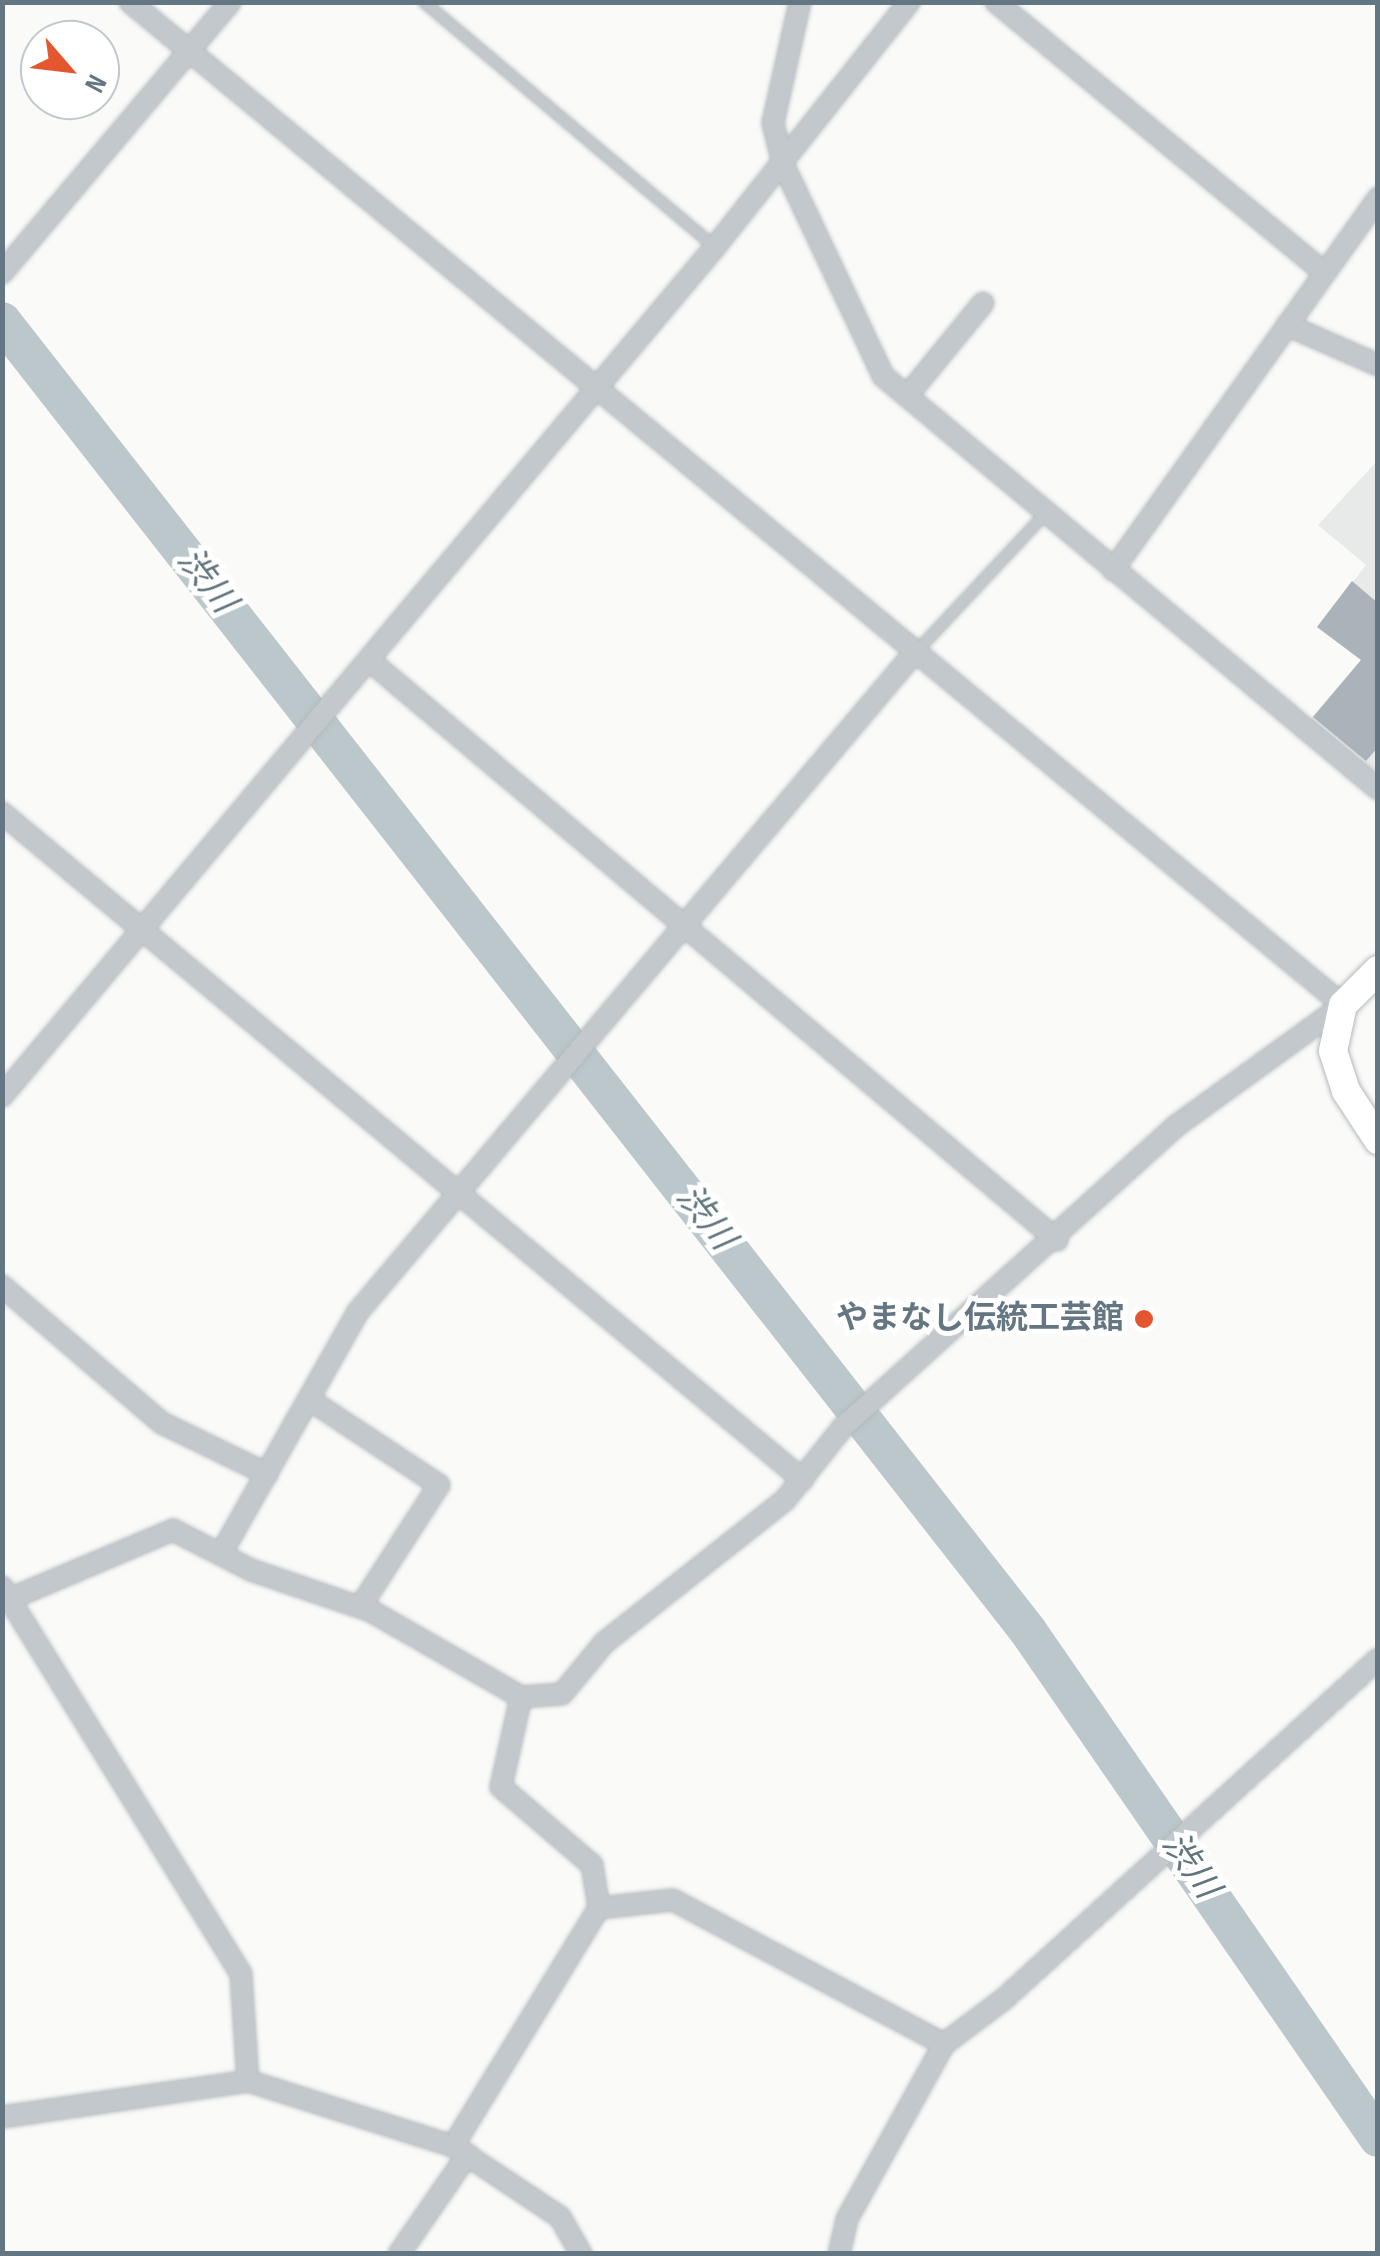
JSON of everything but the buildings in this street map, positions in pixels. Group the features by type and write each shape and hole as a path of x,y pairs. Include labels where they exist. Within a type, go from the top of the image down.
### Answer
{"main road":[{"path":"1378,970 1343,1005 1334,1050 1346,1091 1378,1140"}],"street":[{"path":"130,2 1343,1005 1176,1126 1058,1240 843,1427 803,1480 604,1643 562,1694 521,1697 360,1607 173,1530 7,1592 82,1726 241,1974 248,2081"},
{"path":"2,272 230,2"},
{"path":"800,2 773,123 784,164 883,376 1048,510 1114,570 1378,790"},
{"path":"2,1096 784,164 908,2"},
{"path":"996,2 1321,270"},
{"path":"1114,570 1287,325 1321,270 1378,198"},
{"path":"908,396 982,304"},
{"path":"1287,325 1378,366"},
{"path":"222,1552 357,1312 681,924 915,652"},
{"path":"369,660 1058,1240"},
{"path":"2,814 803,1480"},
{"path":"2,1286 162,1424 266,1474"},
{"path":"310,1400 439,1485 360,1607"},
{"path":"838,2254 847,2219 944,2044 1004,1999 1160,1851 1378,1659"},
{"path":"398,2254 599,1908 592,1864 501,1787 521,1697"},
{"path":"599,1908 673,1900 944,2044"},
{"path":"2,2117 248,2081 460,2150 560,2217 581,2254"}],"lane":[{"path":"424,2 715,247"},
{"path":"915,652 1048,510"}],"shaded area":[{"path":"1377,461 1377,783 1306,724 1361,660 1317,627 1366,565 1318,525"}],"waterway":[{"name":"渋川","path":"2,321 1028,1631 1378,2138"}],"place":[{"name":"やまなし伝統工芸館","path":"1144,1319"}]}
